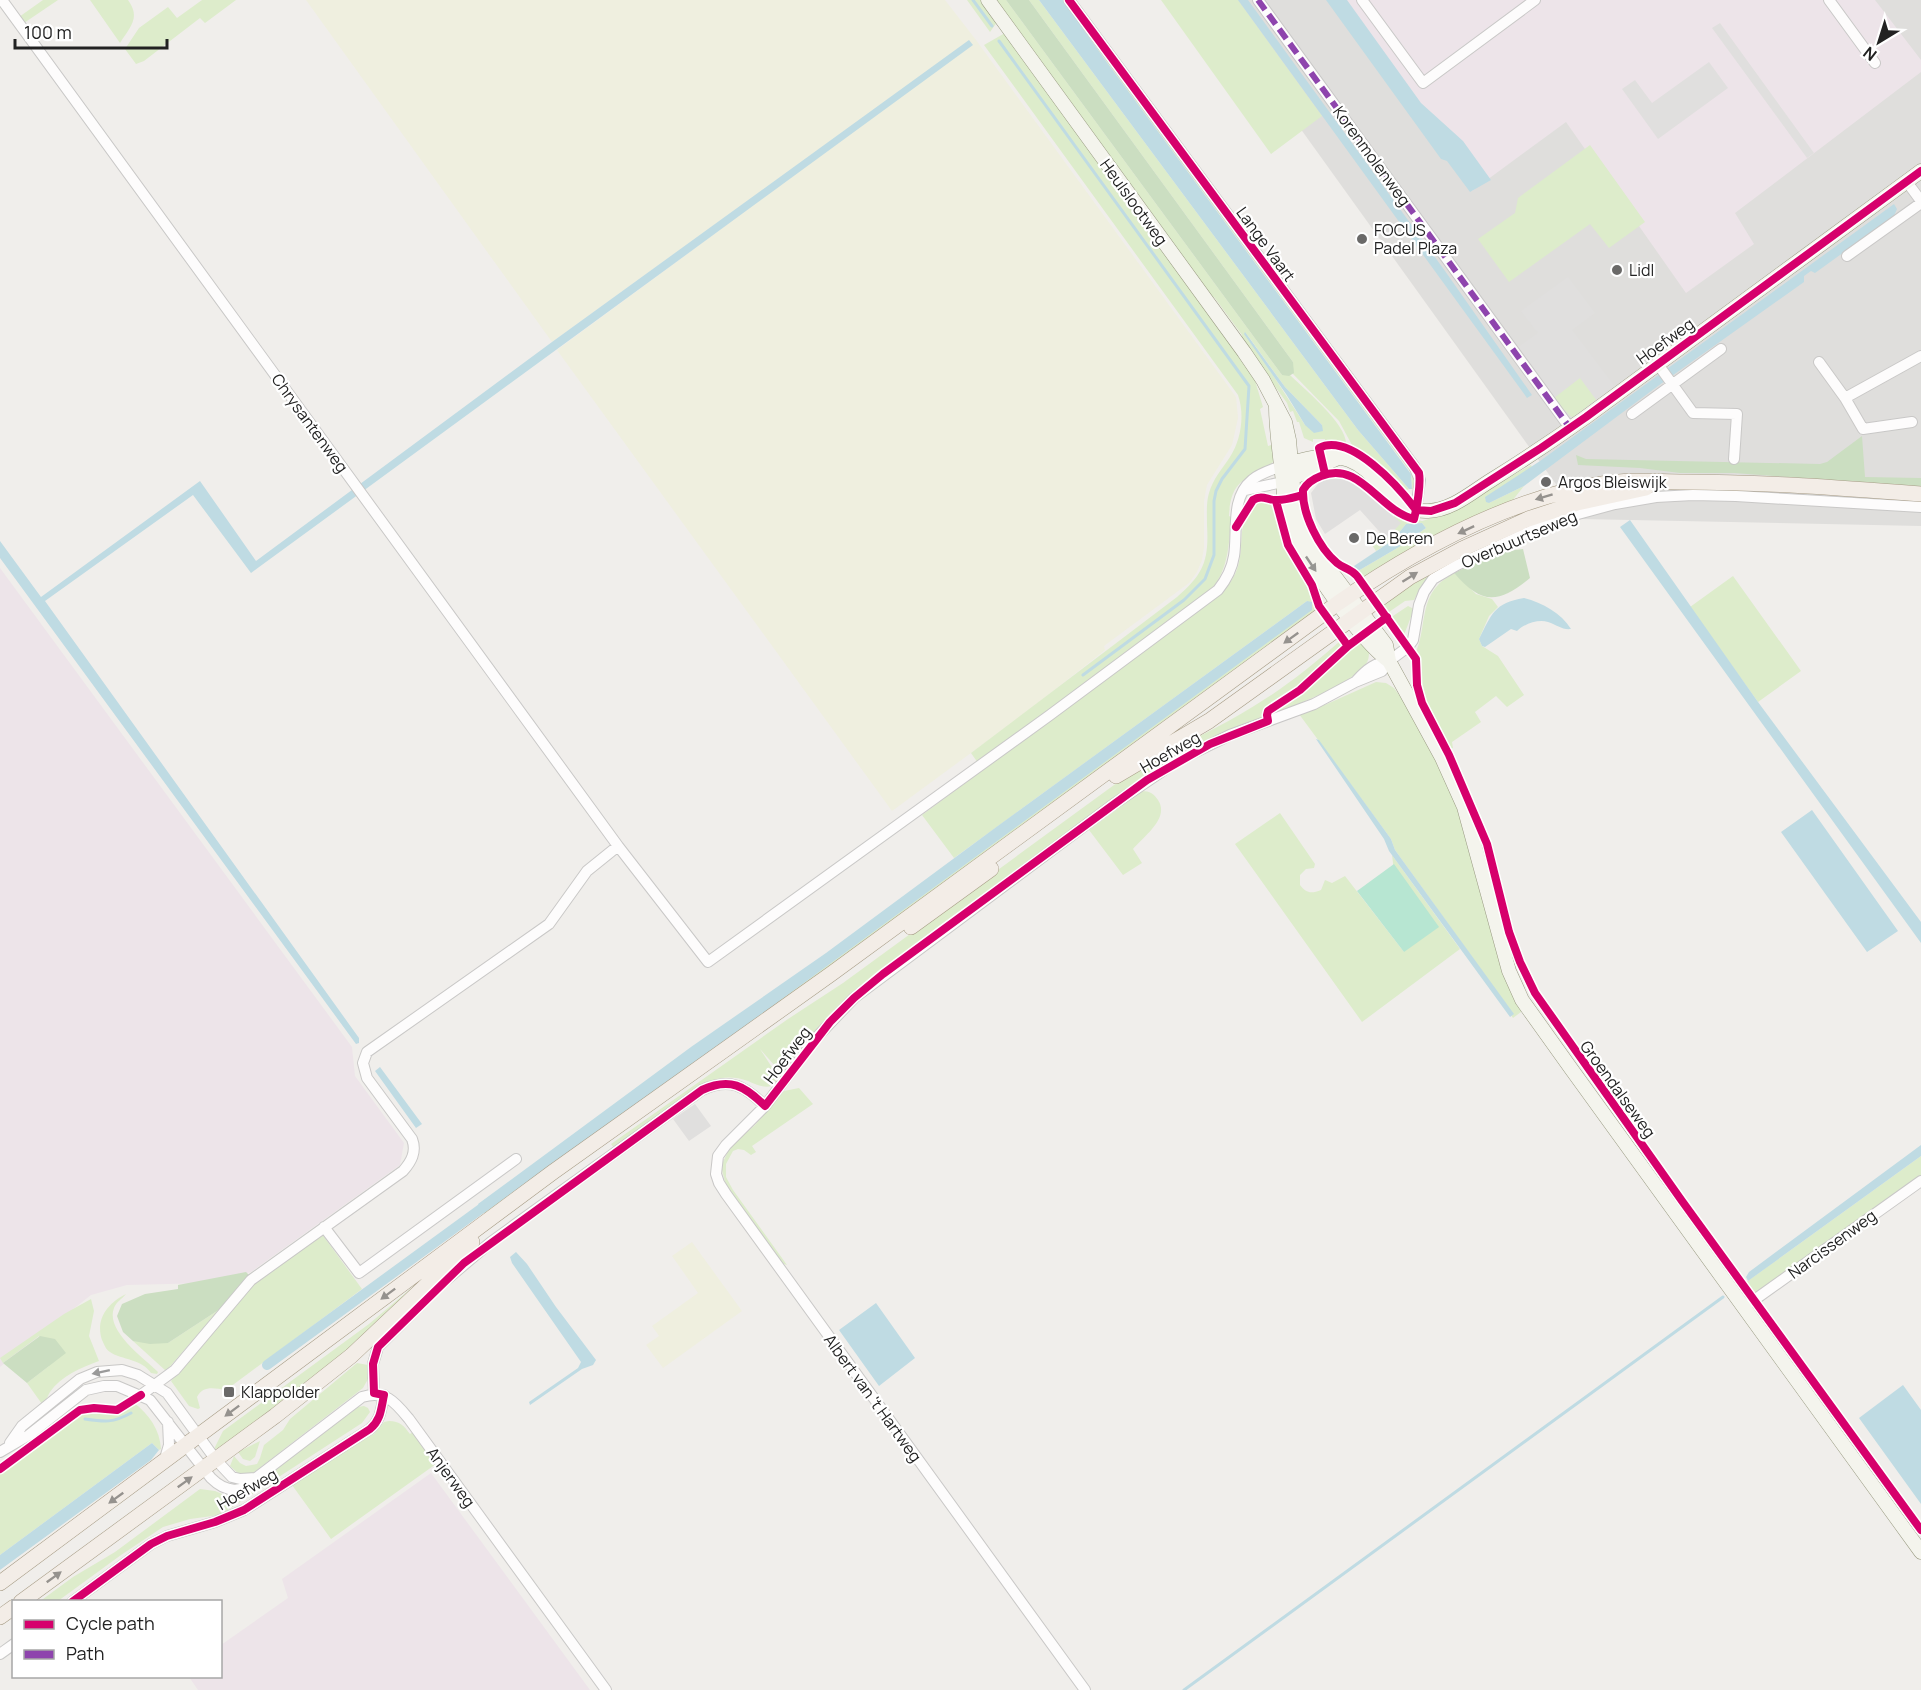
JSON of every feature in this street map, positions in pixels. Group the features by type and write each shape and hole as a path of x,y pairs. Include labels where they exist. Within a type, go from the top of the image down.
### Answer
{"main road":[{"name":"Overbuurtseweg","path":"1344,599 1403,561 1438,543 1519,506 1574,489 1631,481 1732,481 1921,494"},
{"name":"Overbuurtseweg","path":"1357,615 1410,577 1462,549 1528,519 1605,496 1684,482"},
{"name":"Hoefweg","path":"0,1583 554,1172 1344,599"},
{"name":"Hoefweg","path":"24,1600 210,1464 351,1356 475,1239 931,913 1108,781 1209,721 1357,615"}],"street":[{"name":"Chrysantenweg","path":"2,0 618,846"},
{"name":"Heulslootweg","path":"988,0 1263,380 1285,422 1289,440 1284,499 1289,522 1306,555 1357,615"},
{"name":"Lange Vaart","path":"1069,0 1414,466 1420,480 1416,510"},
{"name":"Korenmolenweg","path":"1258,0 1570,428"},
{"path":"1362,0 1423,83 1535,0"},
{"path":"1829,0 1875,63"},
{"name":"Hoefweg","path":"1416,510 1431,511 1455,503 1570,428 1659,366 1921,171"},
{"path":"1847,256 1921,202 1907,182"},
{"path":"1632,414 1671,382 1721,349"},
{"path":"1845,398 1921,356"},
{"path":"1819,362 1845,398 1863,429 1912,422"},
{"path":"1659,366 1693,412 1737,414 1734,459"},
{"path":"141,1395 175,1370 251,1280 403,1172 409,1164 414,1151 412,1139 367,1078 363,1063 367,1052 549,924 587,871 618,846 708,963 1218,590 1234,558 1238,506 1245,490 1254,478 1286,464 1320,456 1338,458 1355,463 1398,502 1416,510"},
{"path":"1245,490 1287,480 1338,458"},
{"name":"Overbuurtseweg","path":"1389,661 1408,647 1413,640 1419,605 1433,579 1457,564 1541,526 1590,510 1656,497 1693,495 1921,507"},
{"name":"Groendalseweg","path":"1357,615 1376,652 1389,661 1442,758 1464,807 1509,970 1522,1000 1921,1552"},
{"name":"Hoefweg","path":"75,1600 151,1544 167,1536 215,1522 244,1510 377,1424 380,1416 379,1394 373,1364 378,1347 439,1286 491,1242 702,1090 721,1083 730,1084 745,1089 765,1106 816,1038 854,998 1138,786 1203,747 1314,704 1355,682 1366,670 1378,663 1389,661"},
{"name":"Albert van 't Hartweg","path":"765,1106 718,1156 716,1174 719,1183 1085,1690"},
{"path":"324,1227 359,1273 516,1158"},
{"name":"Narcissenweg","path":"1743,1308 1921,1181"},
{"path":"3,1449 22,1426 80,1379 97,1372 122,1370 138,1375 167,1393 193,1441 210,1464 218,1485 229,1490 245,1488 351,1404 362,1397 379,1394"},
{"path":"3,1449 29,1435 86,1390 104,1386 117,1386 150,1400 168,1421 193,1441"},
{"name":"Anjerweg","path":"379,1394 397,1405 409,1419 606,1690"},
{"path":"163,1463 169,1445 168,1421"}],"shaded area":[{"path":"1208,0 1921,0 1921,526 1581,519"},
{"path":"1332,0 1875,0 1921,60 1921,72 1735,213 1754,244 1686,293 1566,122 1472,191"},
{"path":"1720,23 1814,153 1807,158 1712,28"},
{"path":"1709,62 1728,88 1658,139 1622,89 1635,80 1652,103"},
{"name":"Lidl","path":"1568,277 1595,313 1572,330 1615,387 1597,401 1580,378 1554,398 1517,348 1538,333 1521,311"},
{"path":"1333,476 1350,479 1401,523 1386,539 1360,510 1325,534 1316,519 1311,493 1321,480"},
{"path":"0,568 352,1047 355,1076 404,1143 400,1165 251,1272 209,1283 127,1285 91,1295 0,1367"},
{"path":"695,1104 711,1126 689,1141 673,1119"},
{"path":"431,1473 590,1690 198,1690 190,1678 222,1678 222,1644 288,1598 282,1579"}],"green space":[{"path":"43,0 58,0 24,23 19,17"},
{"path":"90,0 128,0 134,17 120,43"},
{"path":"202,0 236,0 205,23 200,18 144,61 136,64 125,49 139,28 168,7 177,18"},
{"path":"306,0 945,0 1236,397 1238,418 1232,445 1207,485 1204,501 1204,547 1197,572 1189,583 1104,646 1105,650 1024,714 892,811 557,350 972,44 969,41 552,342"},
{"path":"967,0 982,0 997,22 990,32"},
{"path":"994,0 1006,0 1282,375 1290,375 1333,417 1340,427 1346,444 1325,442 1325,439 1313,439 1313,442 1304,438 1293,411 1290,412 1287,403 1241,340 1242,335 1214,297 1209,296","holes":["1246,333 1285,387 1322,425 1305,425"]},
{"path":"1006,0 1029,0 1293,362 1294,373 1289,376 1282,375"},
{"path":"1029,0 1039,0 1358,430 1409,489 1405,491 1352,445 1339,421 1293,374 1293,362"},
{"path":"1063,0 1066,0 1416,476 1414,489 1412,489 1411,473"},
{"path":"1161,0 1238,0 1322,116 1271,154"},
{"path":"1005,33 1253,374 1263,407 1260,409 1268,446 1274,444 1276,456 1264,471 1242,482 1231,499 1227,555 1222,572 1212,589 978,763 971,753 1177,597 1193,581 1206,557 1209,493 1215,479 1234,450 1241,419 1238,395 984,45"},
{"path":"1590,145 1645,222 1609,248 1590,224 1509,282 1478,239 1515,213 1518,198"},
{"path":"1580,377 1597,399 1573,417 1565,410 1563,412 1552,397"},
{"path":"1862,436 1865,477 1921,478 1921,487 1734,473 1680,473 1640,468 1578,465 1576,455 1586,459 1820,464 1827,462"},
{"path":"1531,465 1532,467 1514,479 1489,503 1524,486 1512,501 1430,537 1366,577 1357,573 1426,528 1422,523 1406,524 1393,540 1376,551 1372,545 1382,538 1379,533 1396,514 1422,521 1442,515"},
{"path":"1263,499 1269,501 1276,510 1288,551 1315,599 1318,609 1315,614 486,1216 484,1213 497,1203 737,1032 1311,610 1307,601 954,858 922,815 1221,594 1231,581 1238,566 1248,510 1254,503"},
{"path":"1523,549 1530,578 1509,593 1490,597 1482,596 1473,591 1454,573 1496,555"},
{"path":"1454,573 1476,594 1492,599 1498,607 1489,616 1479,639 1482,646 1498,656 1524,695 1507,707 1496,696 1475,712 1481,722 1452,742 1453,748 1449,749 1424,699 1415,654 1428,600 1440,583"},
{"path":"1428,575 1429,577 1414,600 1405,601 1389,612 1383,605 1389,599"},
{"path":"1733,576 1801,671 1758,702 1690,607"},
{"path":"1408,606 1414,609 1404,635 1392,619"},
{"path":"1360,641 1369,650 1369,657 1359,671 1322,694 1270,715 1271,712 1308,687"},
{"path":"1339,642 1344,643 1343,647 1306,681 1267,709 1263,718 1200,743 1158,767 872,977 831,1013 782,1074 760,1049 775,1072 781,1076 772,1086 760,1086 735,1078 711,1081 700,1086 614,1148 611,1144 843,983 1114,785 1265,699 1298,676"},
{"path":"1376,682 1386,683 1394,688 1402,699 1456,799 1522,1009 1513,1018 1511,1015 1513,1014 1395,850 1391,839 1299,714"},
{"path":"1142,791 1150,792 1156,798 1161,807 1161,813 1154,826 1133,849 1142,863 1123,875 1089,830"},
{"path":"1280,813 1315,864 1314,868 1306,869 1300,875 1300,885 1304,890 1312,892 1321,890 1325,880 1332,883 1345,876 1404,952 1392,855 1460,949 1362,1022 1235,844"},
{"path":"1394,864 1439,927 1404,952 1357,891"},
{"path":"799,1088 813,1104 752,1146 756,1152 751,1155 744,1150 733,1151 726,1164 726,1177 733,1190 787,1265 781,1263 726,1186 722,1170 730,1147 755,1125 784,1091"},
{"path":"1921,1156 1921,1175 1765,1289 1753,1293 1745,1283"},
{"path":"322,1234 362,1289 226,1390 209,1388 199,1393 197,1397 200,1408 189,1406 171,1381 251,1286"},
{"path":"475,1234 316,1378 223,1448 214,1449 223,1431 369,1324"},
{"path":"692,1242 742,1311 663,1368 646,1345 659,1336 652,1326 698,1293 672,1256"},
{"path":"246,1272 250,1276 220,1309 168,1343 150,1344 133,1341 123,1332 117,1316 122,1304 145,1294 178,1289 178,1285"},
{"path":"126,1294 114,1308 115,1326 127,1343 158,1372 157,1374 151,1373 137,1362 110,1352 102,1340 100,1325 105,1313 114,1302"},
{"path":"91,1299 94,1311 89,1336 99,1361 66,1377 55,1386 42,1404 27,1383 49,1366 39,1336 3,1363 0,1358 64,1314"},
{"path":"220,1309 166,1371 133,1341 168,1343"},
{"path":"40,1336 55,1339 66,1353 27,1383 3,1363"},
{"path":"357,1363 368,1365 368,1379 363,1388 253,1473 240,1475 230,1466 234,1456 246,1466 257,1464 264,1445 283,1430 290,1419"},
{"path":"134,1403 153,1423 161,1449 159,1450 152,1443 0,1555 0,1473 78,1414 114,1414"},
{"path":"364,1406 370,1412 362,1423 220,1515 190,1519 163,1527 59,1600 42,1600 73,1577 115,1552 200,1489 215,1491 232,1498 244,1494 358,1407"},
{"path":"384,1422 401,1424 410,1434 413,1432 436,1464 331,1539 292,1485 360,1440 374,1434"},
{"path":"260,1441 255,1457 250,1461 243,1459 238,1452"}],"water":[{"path":"1039,0 1063,0 1411,474 1412,489 1409,489 1358,430"},
{"path":"1238,0 1248,0 1532,395 1527,398"},
{"path":"1326,0 1347,0 1421,103 1463,141 1491,180 1470,192 1447,161 1441,159"},
{"path":"969,40 973,45 251,573 193,495 45,601 359,1038 359,1043 356,1044 0,558 0,541 41,597 200,481 256,561 552,342"},
{"path":"1894,204 1897,209 1894,216 1815,273 1811,271 1804,276 1804,282 1662,383 1524,486 1489,503 1486,502 1485,497 1540,461"},
{"path":"1245,332 1285,387 1322,425 1323,431 1314,433 1305,425 1244,334"},
{"path":"1630,520 1758,702 1921,922 1921,943 1620,527"},
{"path":"1422,523 1426,528 1399,547 1358,571 1354,566 1393,540 1406,524"},
{"path":"1524,598 1551,609 1571,629 1544,621 1536,622 1527,624 1517,631 1511,629 1485,647 1482,646 1479,639 1495,611 1506,603"},
{"path":"1307,601 1312,602 1312,610 737,1032 484,1213 478,1204"},
{"path":"1316,739 1319,740 1391,839 1395,850 1514,1014 1510,1017 1389,851 1384,839"},
{"path":"1812,810 1898,931 1867,952 1781,832"},
{"path":"380,1067 422,1124 416,1128 375,1071"},
{"path":"1921,1145 1921,1156 1748,1281 1746,1277 1749,1272"},
{"path":"516,1252 596,1360 593,1365 582,1369 530,1405 529,1402 578,1368 581,1362 512,1263 510,1257"},
{"path":"876,1303 915,1358 879,1386 839,1330"},
{"path":"1903,1385 1921,1410 1921,1504 1859,1418"},
{"path":"152,1443 159,1450 151,1460 0,1570 0,1555"}],"waterway":[{"path":"973,0 992,26"},
{"path":"999,41 1249,386 1245,449 1222,479 1216,491 1214,555 1205,579 1184,600 1083,675"},
{"path":"267,1365 493,1200"},
{"path":"1184,1690 1723,1297"},
{"path":"85,1419 109,1421 131,1413"}],"marked path":[{"path":"1258,0 1570,428"}],"cycle path":[{"path":"1069,0 1419,473 1414,519 1390,507 1358,480 1335,473 1318,477 1306,485 1303,490 1305,509 1324,549 1337,563 1357,576 1416,659 1417,685 1422,703 1449,755 1487,844 1509,932 1535,993 1682,1201 1921,1530"},
{"path":"1325,474 1319,448 1331,445 1345,448 1373,464 1398,488 1416,510 1431,511 1455,503 1586,417 1921,171"},
{"path":"1236,527 1253,500 1260,498 1281,500 1303,495"},
{"path":"1276,501 1288,545 1312,585 1319,606 1348,646"},
{"path":"75,1600 151,1544 167,1536 215,1522 244,1510 370,1429 378,1418 384,1395 374,1393 373,1364 378,1347 464,1263 702,1090 729,1084 751,1093 765,1106 830,1022 883,974 1147,780 1210,744 1268,721 1268,711 1300,690 1348,646 1387,617"},
{"path":"0,1469 80,1410 94,1408 117,1410 141,1395"}],"place":[{"name":"FOCUS Padel Plaza","path":"1362,239"},
{"name":"Lidl","path":"1617,270"},
{"name":"Argos Bleiswijk","path":"1546,482"},
{"name":"De Beren","path":"1354,538"},
{"name":"Klappolder","path":"229,1392"}]}
